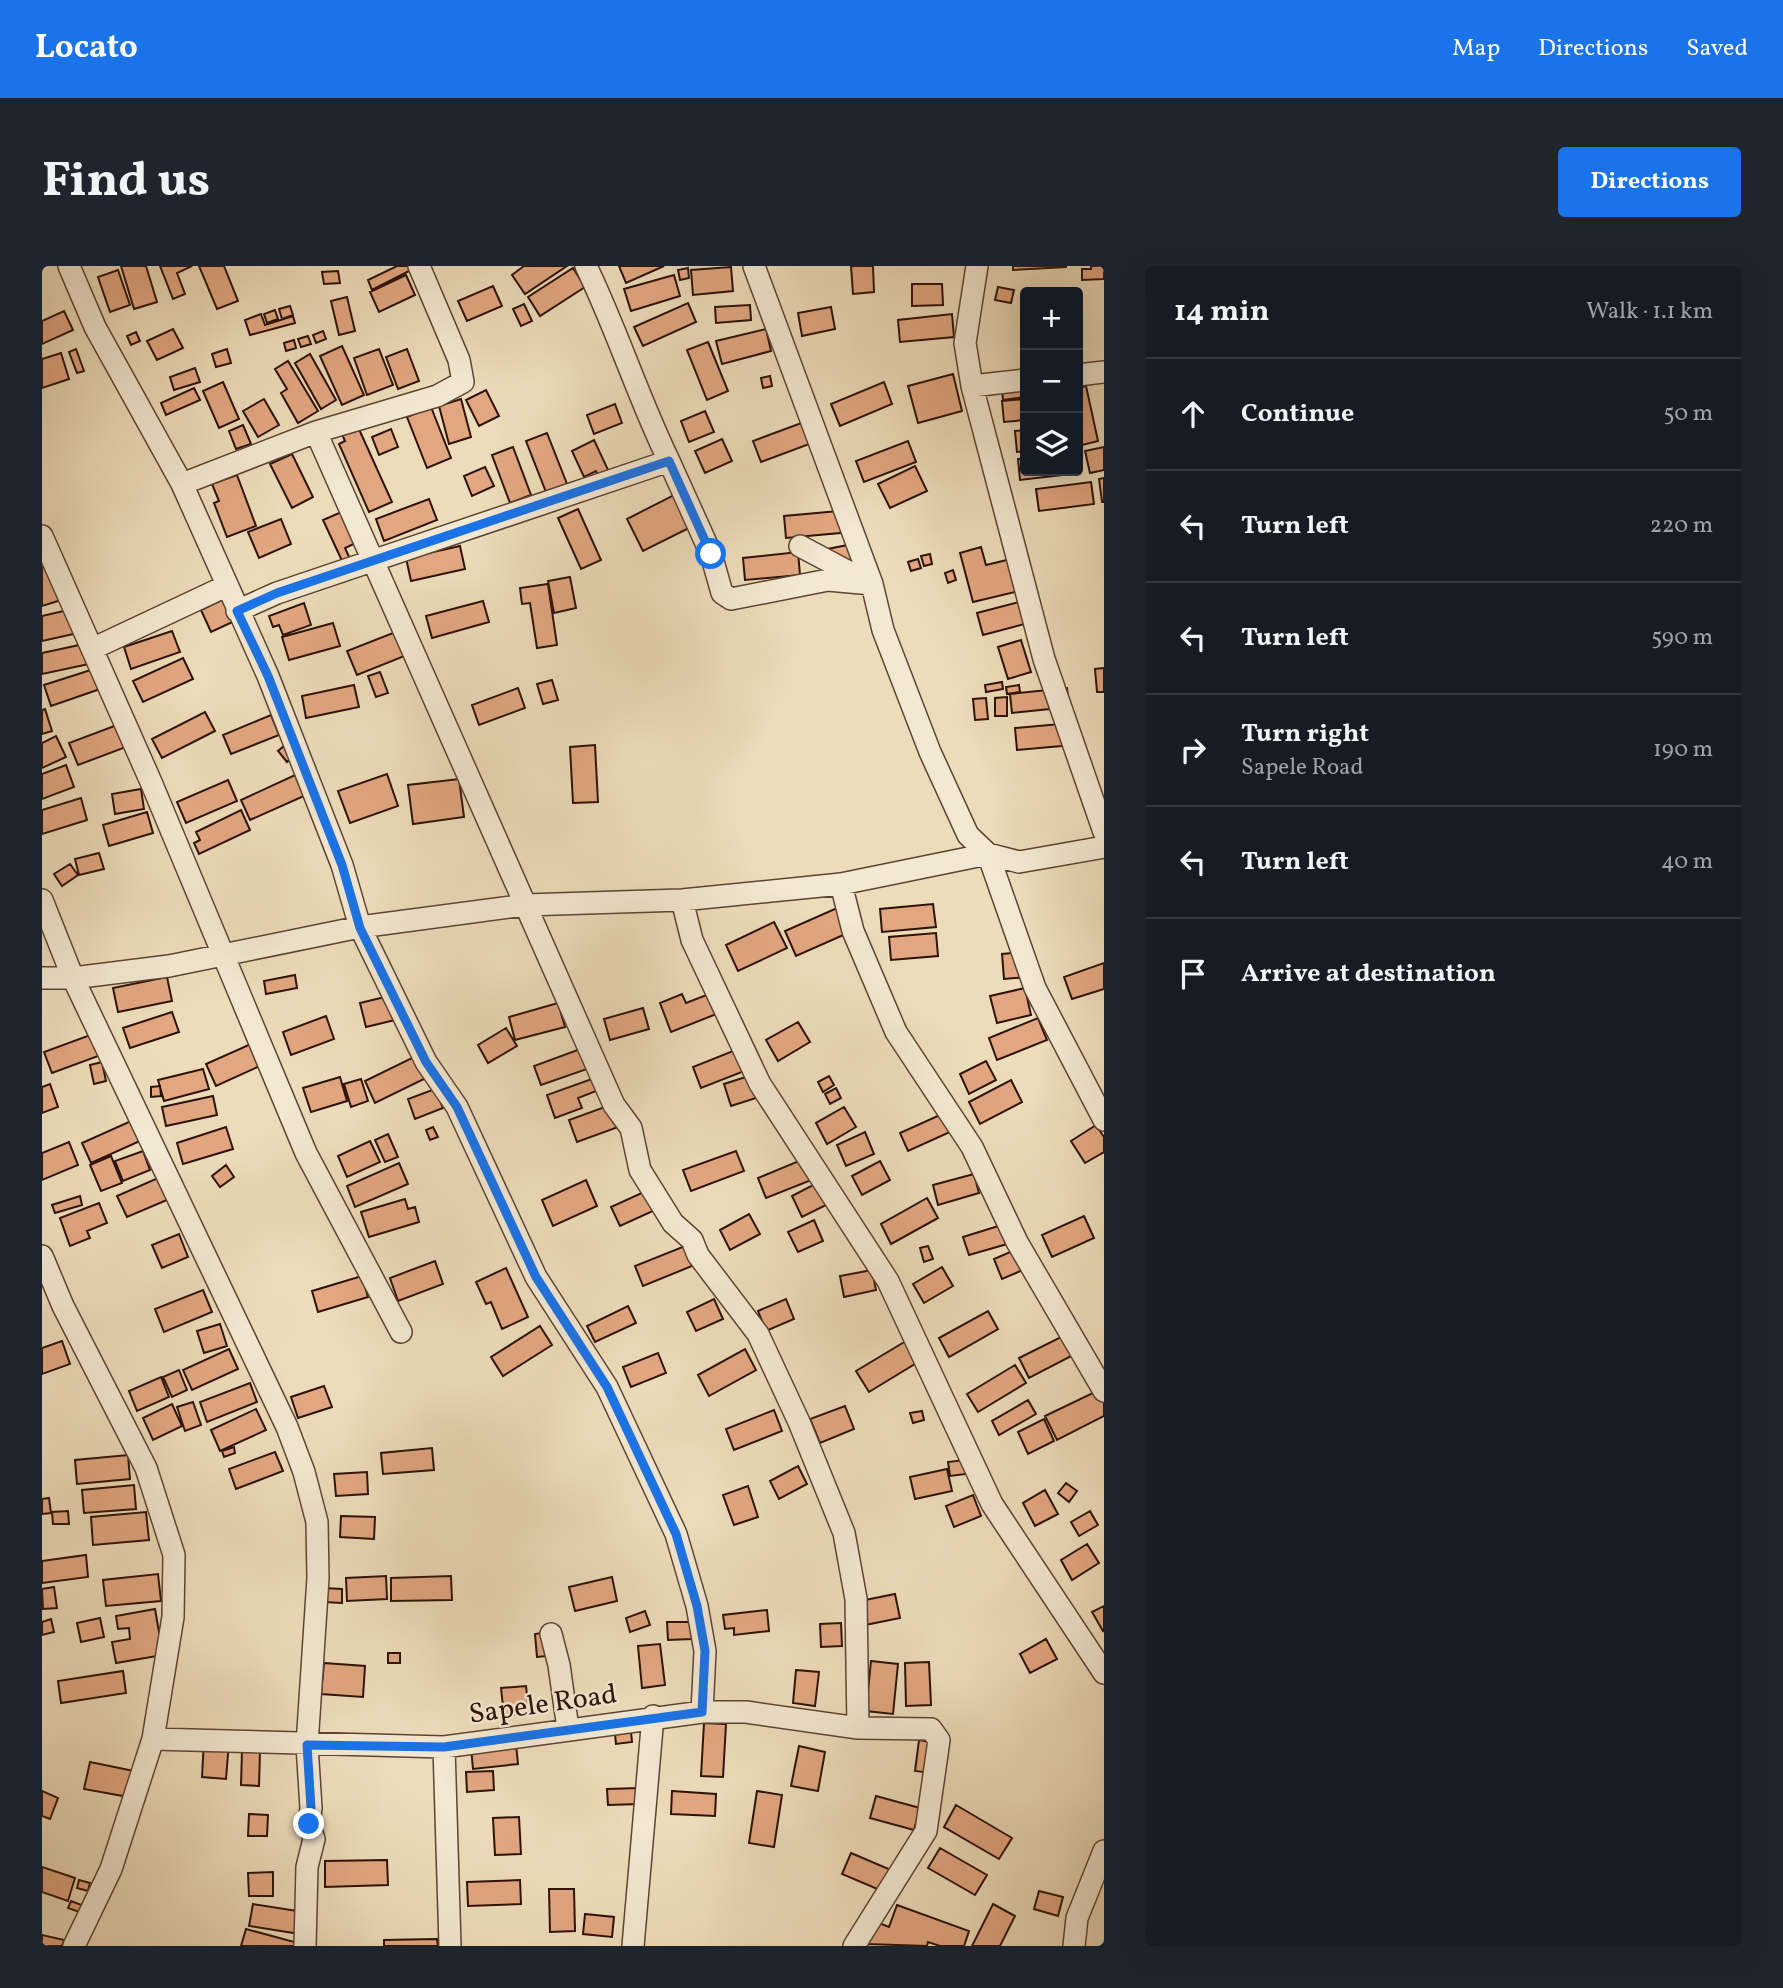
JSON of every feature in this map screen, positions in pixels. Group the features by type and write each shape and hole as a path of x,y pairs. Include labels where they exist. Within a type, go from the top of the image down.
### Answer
{"street":[{"path":"69,266 95,327 182,484 268,676 342,865 360,928 426,1062 457,1107 536,1277 607,1387 676,1534 697,1606 705,1651 702,1712"},
{"path":"182,484 316,432 437,396 463,382 459,360 419,266"},
{"path":"586,266 611,318 640,397 711,554 722,593 731,600 828,580 872,584"},
{"path":"754,266 872,584 883,630 930,752 968,835 988,854 1035,988 1104,1120"},
{"path":"977,266 965,331 972,386 1044,659 1104,832"},
{"path":"1083,374 1104,372"},
{"path":"972,386 1020,381"},
{"path":"316,432 376,562 614,1105 631,1128 640,1170 673,1223 692,1240 698,1255 758,1334 799,1422 844,1533 856,1599 859,1728"},
{"path":"237,611 277,593 376,562 669,461"},
{"path":"42,536 151,782 222,958 306,1153 401,1332"},
{"path":"800,546 872,584"},
{"path":"92,649 226,586"},
{"path":"42,978 74,978 222,958 360,928 525,905 682,900 841,884 988,854 1018,862 1104,847"},
{"path":"841,884 853,931 896,1032 972,1147 1017,1242 1104,1391"},
{"path":"42,900 74,978 287,1427 304,1472 317,1522 318,1578 307,1745 311,1808 309,1824 314,1839 307,1867 305,1946"},
{"path":"682,900 692,940 760,1084 888,1281 992,1504 1104,1674"},
{"path":"42,1256 64,1306 146,1468 174,1555 173,1617 153,1739 111,1869 74,1946"},
{"path":"551,1634 559,1665 568,1729"},
{"name":"Sapele Road","path":"153,1739 444,1747 653,1716 702,1712 746,1712 859,1728 931,1729 939,1740 926,1831 854,1946"},
{"path":"633,1946 653,1716"},
{"path":"444,1747 450,1946"},
{"path":"1074,1946 1077,1918 1102,1860"}],"building":[{"path":"121,266 146,266 157,302 134,309"},
{"path":"160,266 192,266 177,273 185,294 173,299"},
{"path":"199,266 224,266 238,301 217,309"},
{"path":"397,266 409,266 411,270 372,290 368,280"},
{"path":"524,266 567,266 525,294 512,275"},
{"path":"619,266 664,266 626,283"},
{"path":"851,266 873,266 874,292 853,294"},
{"path":"1013,266 1066,266 1066,267 1013,270"},
{"path":"1091,266 1104,266 1104,279 1082,280 1082,269 1091,269"},
{"path":"731,267 733,291 693,295 691,270"},
{"path":"573,268 585,287 540,316 528,297"},
{"path":"688,268 689,278 680,280 678,270"},
{"path":"118,270 130,305 110,312 98,277"},
{"path":"338,271 340,283 324,284 322,272"},
{"path":"406,275 415,295 379,312 370,292"},
{"path":"674,275 680,296 631,311 624,289"},
{"path":"912,284 942,284 943,305 912,306"},
{"path":"493,286 502,306 467,321 458,301"},
{"path":"998,287 1014,290 1011,303 995,300"},
{"path":"347,297 355,331 339,335 331,301"},
{"path":"688,303 696,322 643,346 634,327"},
{"path":"524,304 532,321 521,326 513,309"},
{"path":"750,305 751,320 716,323 715,307"},
{"path":"290,306 293,315 282,319 279,309"},
{"path":"831,307 835,329 802,336 798,313"},
{"path":"275,310 278,319 267,323 264,314"},
{"path":"64,311 73,330 42,344 42,321"},
{"path":"261,314 265,325 293,316 295,323 250,335 245,320"},
{"path":"952,314 954,337 900,342 898,320"},
{"path":"173,329 183,348 157,360 147,341"},
{"path":"766,329 771,351 722,364 716,341"},
{"path":"323,331 326,339 316,343 313,335"},
{"path":"136,332 140,341 131,345 127,336"},
{"path":"308,336 311,344 301,347 298,339"},
{"path":"294,340 296,348 286,351 284,343"},
{"path":"708,342 728,391 707,400 687,350"},
{"path":"342,346 364,395 342,405 320,356"},
{"path":"76,349 84,371 77,373 69,352"},
{"path":"227,349 231,363 216,367 212,354"},
{"path":"379,349 393,385 367,395 354,358"},
{"path":"407,349 419,381 398,389 386,357"},
{"path":"61,353 69,379 42,388 42,359"},
{"path":"310,354 336,400 321,409 295,363"},
{"path":"288,361 318,411 298,423 281,393 287,389 275,369"},
{"path":"195,368 200,382 174,390 170,377"},
{"path":"953,374 962,411 918,423 908,386"},
{"path":"770,376 772,386 763,388 761,378"},
{"path":"223,382 239,419 219,428 203,391"},
{"path":"884,382 892,404 840,426 831,404"},
{"path":"1086,386 1098,441 1083,445 1083,413 1083,387"},
{"path":"194,388 200,400 166,415 161,403"},
{"path":"1020,388 1020,398 1003,400 1002,390"},
{"path":"486,390 499,416 479,426 466,400"},
{"path":"264,399 279,425 258,437 243,411"},
{"path":"461,399 471,437 449,444 439,406"},
{"path":"1020,399 1020,420 1004,422 1002,401"},
{"path":"615,404 622,423 594,434 587,415"},
{"path":"431,407 451,458 427,468 407,417"},
{"path":"705,411 714,432 689,442 681,421"},
{"path":"804,422 812,443 761,462 753,441"},
{"path":"243,425 251,444 236,449 229,431"},
{"path":"358,427 392,502 369,512 339,444 345,441 342,434"},
{"path":"391,429 398,447 379,455 372,437"},
{"path":"1020,430 1020,452 1017,452 1015,431"},
{"path":"547,433 567,484 546,492 526,441"},
{"path":"722,439 732,461 705,473 695,451"},
{"path":"594,440 609,472 599,477 596,471 584,477 572,451"},
{"path":"908,441 916,462 864,482 856,461"},
{"path":"513,447 531,495 510,503 492,455"},
{"path":"1104,447 1104,470 1090,473 1085,451"},
{"path":"292,454 313,497 292,508 270,464"},
{"path":"1018,459 1020,476 1054,476 1020,480"},
{"path":"915,466 927,491 890,508 878,484"},
{"path":"485,467 494,486 472,496 464,476"},
{"path":"237,475 256,526 227,537 214,503 219,501 212,484"},
{"path":"1104,478 1104,502 1102,502 1099,479"},
{"path":"1091,482 1094,504 1039,511 1036,489"},
{"path":"676,494 693,526 643,551 627,519"},
{"path":"429,499 437,520 384,541 376,519"},
{"path":"578,509 601,560 581,569 558,518"},
{"path":"346,510 360,541 345,548 351,561 344,565 323,520"},
{"path":"849,510 851,532 786,538 784,516"},
{"path":"281,519 291,544 259,558 248,532"},
{"path":"853,544 857,559 830,564 827,549"},
{"path":"42,546 61,600 42,606"},
{"path":"460,546 465,569 411,581 406,558"},
{"path":"981,547 986,565 1011,559 1019,591 973,602 960,553"},
{"path":"798,552 800,575 745,580 743,558"},
{"path":"930,554 932,564 924,566 921,556"},
{"path":"918,559 921,568 911,571 908,562"},
{"path":"953,570 956,580 948,583 945,573"},
{"path":"570,577 576,608 554,613 548,581"},
{"path":"548,584 557,645 537,648 530,603 522,604 520,588"},
{"path":"228,597 239,619 211,632 201,610"},
{"path":"1038,597 1043,619 983,635 977,613"},
{"path":"483,601 489,622 432,638 426,616"},
{"path":"304,603 311,625 283,635 279,625 273,627 269,616"},
{"path":"72,609 78,633 42,641 42,616"},
{"path":"333,623 340,646 289,660 282,637"},
{"path":"172,631 180,652 131,669 124,647"},
{"path":"398,631 407,655 357,675 347,651"},
{"path":"1021,640 1031,672 1008,679 998,647"},
{"path":"84,644 89,664 42,674 42,653"},
{"path":"183,658 193,679 143,702 133,681"},
{"path":"97,668 103,688 51,706 44,685"},
{"path":"1104,668 1104,692 1097,692 1095,669"},
{"path":"380,672 388,693 376,697 368,676"},
{"path":"552,680 558,700 543,704 537,684"},
{"path":"1002,682 1003,689 986,692 985,685"},
{"path":"354,685 359,707 306,718 302,696"},
{"path":"1019,685 1020,692 1007,694 1006,687"},
{"path":"518,688 525,708 479,725 472,705"},
{"path":"1067,688 1069,707 1012,713 1010,694"},
{"path":"1007,697 1007,716 995,716 995,698"},
{"path":"986,698 988,719 975,720 973,699"},
{"path":"45,709 52,731 42,734 42,710"},
{"path":"205,712 215,731 162,758 152,739"},
{"path":"271,715 279,735 231,754 223,735"},
{"path":"1071,723 1073,745 1017,750 1015,728"},
{"path":"117,725 126,747 78,765 69,743"},
{"path":"56,736 66,757 42,768 42,743"},
{"path":"595,745 598,802 573,803 570,747"},
{"path":"284,746 293,757 287,762 278,751"},
{"path":"66,765 74,787 42,799 42,774"},
{"path":"387,774 398,806 350,823 338,791"},
{"path":"295,775 304,796 250,820 241,800"},
{"path":"459,779 464,817 413,824 408,785"},
{"path":"228,780 237,801 186,823 177,802"},
{"path":"141,789 144,809 115,814 112,794"},
{"path":"81,798 87,820 42,834 42,810"},
{"path":"241,810 250,830 199,854 194,843 200,840 196,832"},
{"path":"147,812 153,833 109,846 103,825"},
{"path":"99,853 104,869 79,875 75,859"},
{"path":"70,864 78,875 62,886 54,874"},
{"path":"933,904 936,927 882,932 880,909"},
{"path":"837,908 848,933 796,956 785,931"},
{"path":"774,922 787,948 738,971 726,945"},
{"path":"936,933 938,956 891,960 889,937"},
{"path":"1025,952 1028,977 1004,979 1002,954"},
{"path":"1104,963 1104,989 1072,999 1064,977"},
{"path":"295,975 297,988 266,994 264,981"},
{"path":"167,977 172,1001 118,1012 113,988"},
{"path":"1025,988 1031,1015 997,1023 990,996"},
{"path":"717,991 724,1011 671,1032 660,1003 682,994 686,1003"},
{"path":"389,996 395,1020 366,1027 360,1003"},
{"path":"558,1003 565,1027 515,1040 509,1017"},
{"path":"643,1008 649,1029 610,1040 604,1019"},
{"path":"172,1012 179,1032 130,1048 123,1028"},
{"path":"326,1016 334,1039 291,1055 283,1032"},
{"path":"1038,1018 1047,1040 997,1060 989,1038"},
{"path":"798,1022 810,1042 778,1061 766,1040"},
{"path":"506,1028 517,1046 488,1063 478,1045"},
{"path":"93,1034 101,1055 52,1073 44,1052"},
{"path":"253,1043 262,1065 216,1086 206,1064"},
{"path":"743,1047 752,1068 701,1088 693,1067"},
{"path":"583,1048 590,1068 541,1085 534,1066"},
{"path":"416,1056 426,1078 375,1103 365,1081"},
{"path":"986,1061 996,1080 969,1094 960,1074"},
{"path":"102,1062 106,1081 94,1084 90,1065"},
{"path":"203,1069 209,1089 164,1101 158,1080"},
{"path":"755,1074 762,1096 731,1106 724,1084"},
{"path":"600,1076 604,1088 578,1098 582,1108 555,1118 547,1095"},
{"path":"829,1076 834,1085 823,1092 818,1082"},
{"path":"340,1077 347,1101 311,1112 303,1088"},
{"path":"361,1079 368,1101 351,1107 344,1084"},
{"path":"1011,1080 1022,1102 980,1124 969,1102"},
{"path":"50,1084 58,1107 42,1113 42,1087"},
{"path":"160,1086 161,1096 151,1097 151,1087"},
{"path":"836,1088 841,1098 830,1104 825,1094"},
{"path":"435,1089 443,1108 415,1119 408,1099"},
{"path":"213,1096 217,1115 166,1126 162,1107"},
{"path":"613,1104 621,1126 577,1142 569,1120"},
{"path":"844,1107 856,1127 827,1144 816,1123"},
{"path":"942,1114 950,1132 908,1151 900,1133"},
{"path":"131,1121 140,1141 91,1163 82,1143"},
{"path":"1096,1125 1104,1137 1104,1152 1085,1163 1071,1141"},
{"path":"226,1127 233,1149 183,1164 177,1143"},
{"path":"433,1127 438,1137 430,1140 426,1130"},
{"path":"865,1132 874,1154 846,1166 837,1145"},
{"path":"388,1134 398,1157 385,1162 375,1140"},
{"path":"370,1141 380,1162 347,1177 338,1156"},
{"path":"69,1142 78,1165 42,1180 42,1153"},
{"path":"143,1151 150,1170 123,1181 115,1161"},
{"path":"736,1151 744,1171 691,1191 683,1170"},
{"path":"111,1156 122,1183 101,1191 90,1165"},
{"path":"811,1156 819,1177 766,1198 758,1178"},
{"path":"880,1161 890,1180 862,1195 852,1176"},
{"path":"399,1163 408,1184 355,1207 347,1186"},
{"path":"226,1165 234,1177 220,1187 212,1176"},
{"path":"974,1174 979,1193 938,1205 933,1185"},
{"path":"158,1178 167,1200 127,1217 117,1196"},
{"path":"586,1180 597,1206 553,1226 542,1200"},
{"path":"819,1182 830,1203 802,1217 792,1196"},
{"path":"646,1191 655,1210 620,1226 611,1207"},
{"path":"80,1196 82,1205 55,1213 52,1205"},
{"path":"927,1198 938,1218 891,1244 881,1224"},
{"path":"405,1199 408,1209 415,1207 419,1222 369,1237 361,1212"},
{"path":"99,1203 107,1223 87,1231 90,1238 70,1246 60,1218"},
{"path":"749,1214 760,1234 730,1250 720,1230"},
{"path":"1084,1216 1094,1238 1052,1257 1042,1235"},
{"path":"814,1220 823,1241 798,1252 788,1232"},
{"path":"1008,1223 1014,1242 969,1255 963,1237"},
{"path":"179,1234 188,1257 162,1268 152,1245"},
{"path":"685,1246 692,1266 643,1286 635,1266"},
{"path":"928,1246 933,1259 924,1262 920,1248"},
{"path":"1024,1246 1032,1266 1002,1279 994,1259"},
{"path":"435,1261 443,1284 398,1301 390,1278"},
{"path":"942,1267 953,1286 924,1303 913,1284"},
{"path":"506,1268 528,1317 502,1329 491,1302 486,1304 476,1282"},
{"path":"872,1270 876,1290 844,1297 840,1276"},
{"path":"362,1276 368,1297 318,1312 312,1291"},
{"path":"203,1290 212,1312 164,1332 155,1309"},
{"path":"714,1299 723,1319 696,1331 687,1312"},
{"path":"786,1299 794,1319 766,1331 758,1311"},
{"path":"628,1306 636,1323 595,1342 587,1326"},
{"path":"988,1311 998,1329 949,1357 939,1338"},
{"path":"220,1324 227,1346 204,1353 197,1331"},
{"path":"540,1326 552,1345 503,1376 491,1357"},
{"path":"1069,1333 1079,1352 1029,1378 1019,1358"},
{"path":"911,1338 918,1362 869,1392 856,1371"},
{"path":"62,1341 70,1364 42,1374 42,1348"},
{"path":"229,1349 238,1369 192,1390 183,1370"},
{"path":"745,1349 756,1370 709,1396 698,1375"},
{"path":"658,1353 666,1373 631,1387 623,1367"},
{"path":"1015,1365 1026,1383 978,1412 967,1394"},
{"path":"179,1370 187,1390 172,1397 163,1377"},
{"path":"161,1377 169,1397 137,1411 129,1391"},
{"path":"250,1383 257,1402 207,1422 200,1402"},
{"path":"324,1386 332,1407 298,1418 291,1397"},
{"path":"1099,1390 1104,1400 1104,1416 1057,1440 1045,1416"},
{"path":"1028,1400 1036,1414 999,1435 992,1421"},
{"path":"193,1402 201,1425 185,1431 177,1407"},
{"path":"172,1404 182,1426 153,1440 143,1418"},
{"path":"845,1406 854,1429 820,1443 810,1419"},
{"path":"256,1409 266,1430 220,1451 211,1430"},
{"path":"774,1410 782,1431 734,1450 726,1429"},
{"path":"922,1411 924,1420 913,1423 910,1413"},
{"path":"1044,1419 1054,1441 1028,1454 1018,1432"},
{"path":"234,1447 235,1453 224,1457 222,1451"},
{"path":"432,1448 434,1470 383,1474 381,1453"},
{"path":"275,1452 283,1471 236,1489 229,1469"},
{"path":"128,1455 130,1479 77,1484 75,1460"},
{"path":"964,1460 966,1474 950,1476 948,1462"},
{"path":"798,1466 807,1484 779,1499 770,1481"},
{"path":"947,1469 952,1491 915,1499 910,1477"},
{"path":"367,1472 368,1494 336,1496 334,1474"},
{"path":"1066,1483 1077,1491 1069,1502 1058,1493"},
{"path":"134,1485 136,1509 84,1513 82,1490"},
{"path":"748,1486 758,1517 734,1525 723,1495"},
{"path":"1045,1490 1058,1514 1035,1526 1023,1503"},
{"path":"973,1495 981,1516 954,1527 946,1506"},
{"path":"49,1498 51,1513 42,1514 42,1499"},
{"path":"68,1511 69,1524 53,1524 52,1512"},
{"path":"1090,1511 1098,1525 1079,1536 1071,1522"},
{"path":"146,1512 149,1540 93,1545 91,1517"},
{"path":"341,1516 375,1517 374,1539 340,1537"},
{"path":"1087,1544 1099,1563 1072,1580 1061,1560"},
{"path":"86,1555 88,1577 42,1583 42,1561"},
{"path":"158,1574 161,1601 106,1606 103,1580"},
{"path":"386,1576 387,1599 347,1601 346,1578"},
{"path":"451,1576 452,1600 391,1601 391,1578"},
{"path":"612,1577 617,1601 575,1611 569,1587"},
{"path":"54,1587 57,1608 43,1609 42,1589"},
{"path":"324,1588 342,1589 342,1603 324,1602"},
{"path":"895,1594 900,1618 865,1625 860,1601"},
{"path":"1104,1606 1104,1630 1103,1631 1092,1612"},
{"path":"155,1609 163,1655 116,1663 112,1642 130,1639 129,1628 118,1629 116,1616"},
{"path":"767,1610 769,1631 734,1635 734,1628 725,1629 723,1615"},
{"path":"645,1611 650,1625 630,1632 626,1618"},
{"path":"100,1618 104,1637 81,1642 77,1623"},
{"path":"51,1619 54,1632 42,1635 42,1622"},
{"path":"667,1622 691,1622 692,1639 668,1640"},
{"path":"841,1623 842,1646 821,1647 820,1624"},
{"path":"555,1631 557,1655 537,1657 535,1634"},
{"path":"1046,1639 1057,1659 1030,1673 1020,1654"},
{"path":"660,1644 665,1685 642,1688 638,1646"},
{"path":"388,1653 400,1653 400,1663 388,1663"},
{"path":"871,1661 898,1664 893,1714 866,1711"},
{"path":"929,1662 931,1705 906,1706 905,1663"},
{"path":"324,1663 365,1666 363,1697 321,1694"},
{"path":"796,1670 819,1672 815,1706 793,1703"},
{"path":"123,1671 126,1693 61,1703 58,1681"},
{"path":"526,1686 529,1713 504,1716 501,1688"},
{"path":"704,1723 726,1724 723,1777 701,1776"},
{"path":"631,1732 632,1742 616,1744 615,1734"},
{"path":"204,1740 229,1742 226,1779 202,1777"},
{"path":"919,1740 943,1744 939,1774 915,1771"},
{"path":"516,1744 518,1764 473,1769 471,1748"},
{"path":"799,1746 825,1752 818,1791 791,1786"},
{"path":"242,1750 260,1751 259,1786 241,1785"},
{"path":"90,1762 139,1772 134,1798 84,1789"},
{"path":"493,1771 494,1790 467,1792 466,1772"},
{"path":"639,1788 639,1804 608,1805 607,1789"},
{"path":"42,1791 58,1798 50,1819 42,1816"},
{"path":"672,1791 716,1794 715,1816 671,1814"},
{"path":"757,1791 782,1795 774,1847 749,1843"},
{"path":"876,1796 920,1808 914,1830 870,1818"},
{"path":"956,1805 1012,1838 999,1859 944,1827"},
{"path":"249,1814 268,1815 267,1836 248,1836"},
{"path":"519,1817 521,1854 495,1855 493,1818"},
{"path":"940,1848 987,1875 975,1895 928,1868"},
{"path":"851,1853 891,1870 882,1891 842,1874"},
{"path":"387,1860 388,1885 325,1887 325,1861"},
{"path":"42,1867 75,1878 68,1901 42,1892"},
{"path":"273,1872 273,1896 249,1896 248,1873"},
{"path":"79,1880 90,1883 88,1891 77,1888"},
{"path":"520,1880 521,1904 468,1906 467,1882"},
{"path":"549,1889 574,1889 575,1931 550,1932"},
{"path":"1039,1891 1063,1897 1058,1916 1034,1909"},
{"path":"71,1901 84,1906 82,1913 68,1908"},
{"path":"253,1904 304,1912 300,1934 249,1926"},
{"path":"993,1904 1015,1916 1000,1946 972,1946"},
{"path":"897,1905 969,1931 964,1946 940,1946 928,1942 927,1946 866,1944 874,1921 889,1927"},
{"path":"585,1914 614,1917 612,1937 583,1934"},
{"path":"246,1929 298,1943 298,1946 241,1946"},
{"path":"42,1935 64,1940 62,1946 42,1946"},
{"path":"437,1939 438,1946 384,1946 384,1940"}],"route":[{"path":"309,1824 311,1808 307,1745 444,1747 608,1725 653,1716 702,1712 705,1651 697,1606 676,1534 607,1387 536,1277 457,1107 426,1062 360,928 342,865 268,676 237,611 277,593 376,562 669,461 711,554"}]}
